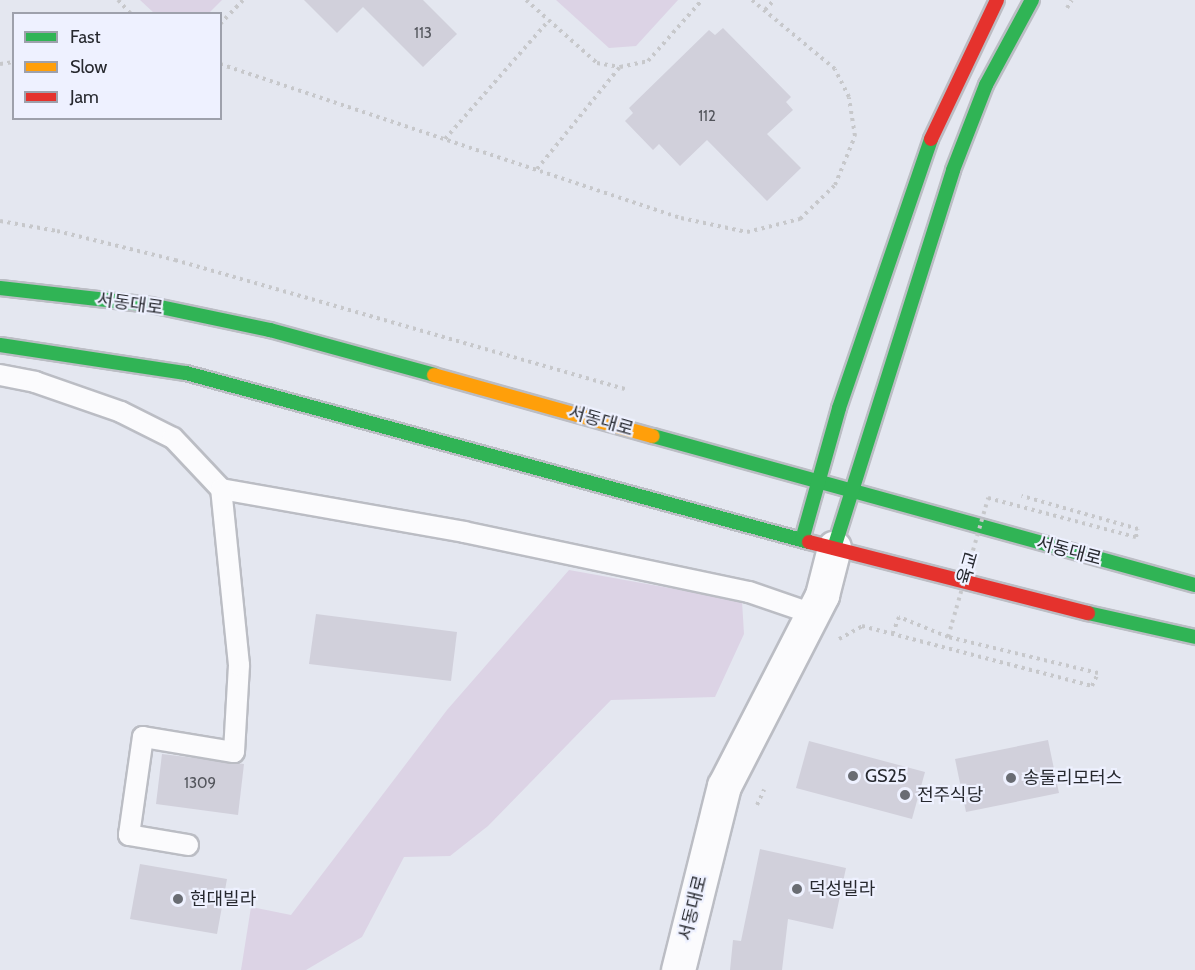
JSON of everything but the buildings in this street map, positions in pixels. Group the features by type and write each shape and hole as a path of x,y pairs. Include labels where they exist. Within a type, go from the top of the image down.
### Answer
{"main road":[{"path":"802,540 815,483 920,163 997,0"},
{"path":"834,548 953,170 987,86 1032,0"},
{"name":"서동대로","path":"0,288 151,305 270,330 815,483 1195,585"},
{"path":"0,345 186,373 994,592 1195,637"}],"street":[{"name":"서동대로","path":"678,970 724,786 810,613 822,595 834,548"}],"lane":[{"path":"0,375 35,382 122,412 173,438 221,489 464,532 749,592 810,613"},
{"path":"188,845 129,835 143,737 234,752 239,665 221,489"}],"path":[{"path":"118,0 129,12"},
{"path":"222,22 243,0"},
{"path":"526,0 597,63 620,67 648,60 702,0"},
{"path":"222,65 681,218 747,232 800,219 835,185 855,136 849,97 835,69 752,0"},
{"path":"765,10 774,0"},
{"path":"445,139 549,20"},
{"path":"537,169 620,67"},
{"path":"0,221 57,231 175,260 629,390"},
{"name":"육교","path":"948,637 988,498 1136,537 1138,529 1022,496"},
{"path":"834,641 862,626 1092,686 1098,673 948,637 899,617 893,633"},
{"path":"756,807 766,786"}],"shaded area":[{"path":"140,0 222,0 210,12 153,12"},
{"path":"556,0 678,0 636,46 609,48"},
{"path":"569,570 742,601 744,634 715,697 611,700 488,826 450,856 404,857 362,937 306,970 241,970 251,907 291,915 447,710"}],"traffic: fast":[{"path":"834,548 953,170 986,85 1032,0"},
{"path":"802,540 839,408 931,139"},
{"path":"0,288 151,305 270,330 434,375"},
{"path":"0,345 186,373 809,542"},
{"path":"653,436 1195,585"},
{"path":"1088,613 1195,637"}],"traffic: slow":[{"path":"434,375 653,436"}],"traffic: jam":[{"path":"931,139 997,0"},
{"path":"809,542 1088,613"}],"place":[{"name":"GS25","path":"853,776"},
{"name":"송둘리모터스","path":"1011,778"},
{"name":"전주식당","path":"905,795"},
{"name":"덕성빌라","path":"797,889"},
{"name":"현대빌라","path":"178,899"}]}
